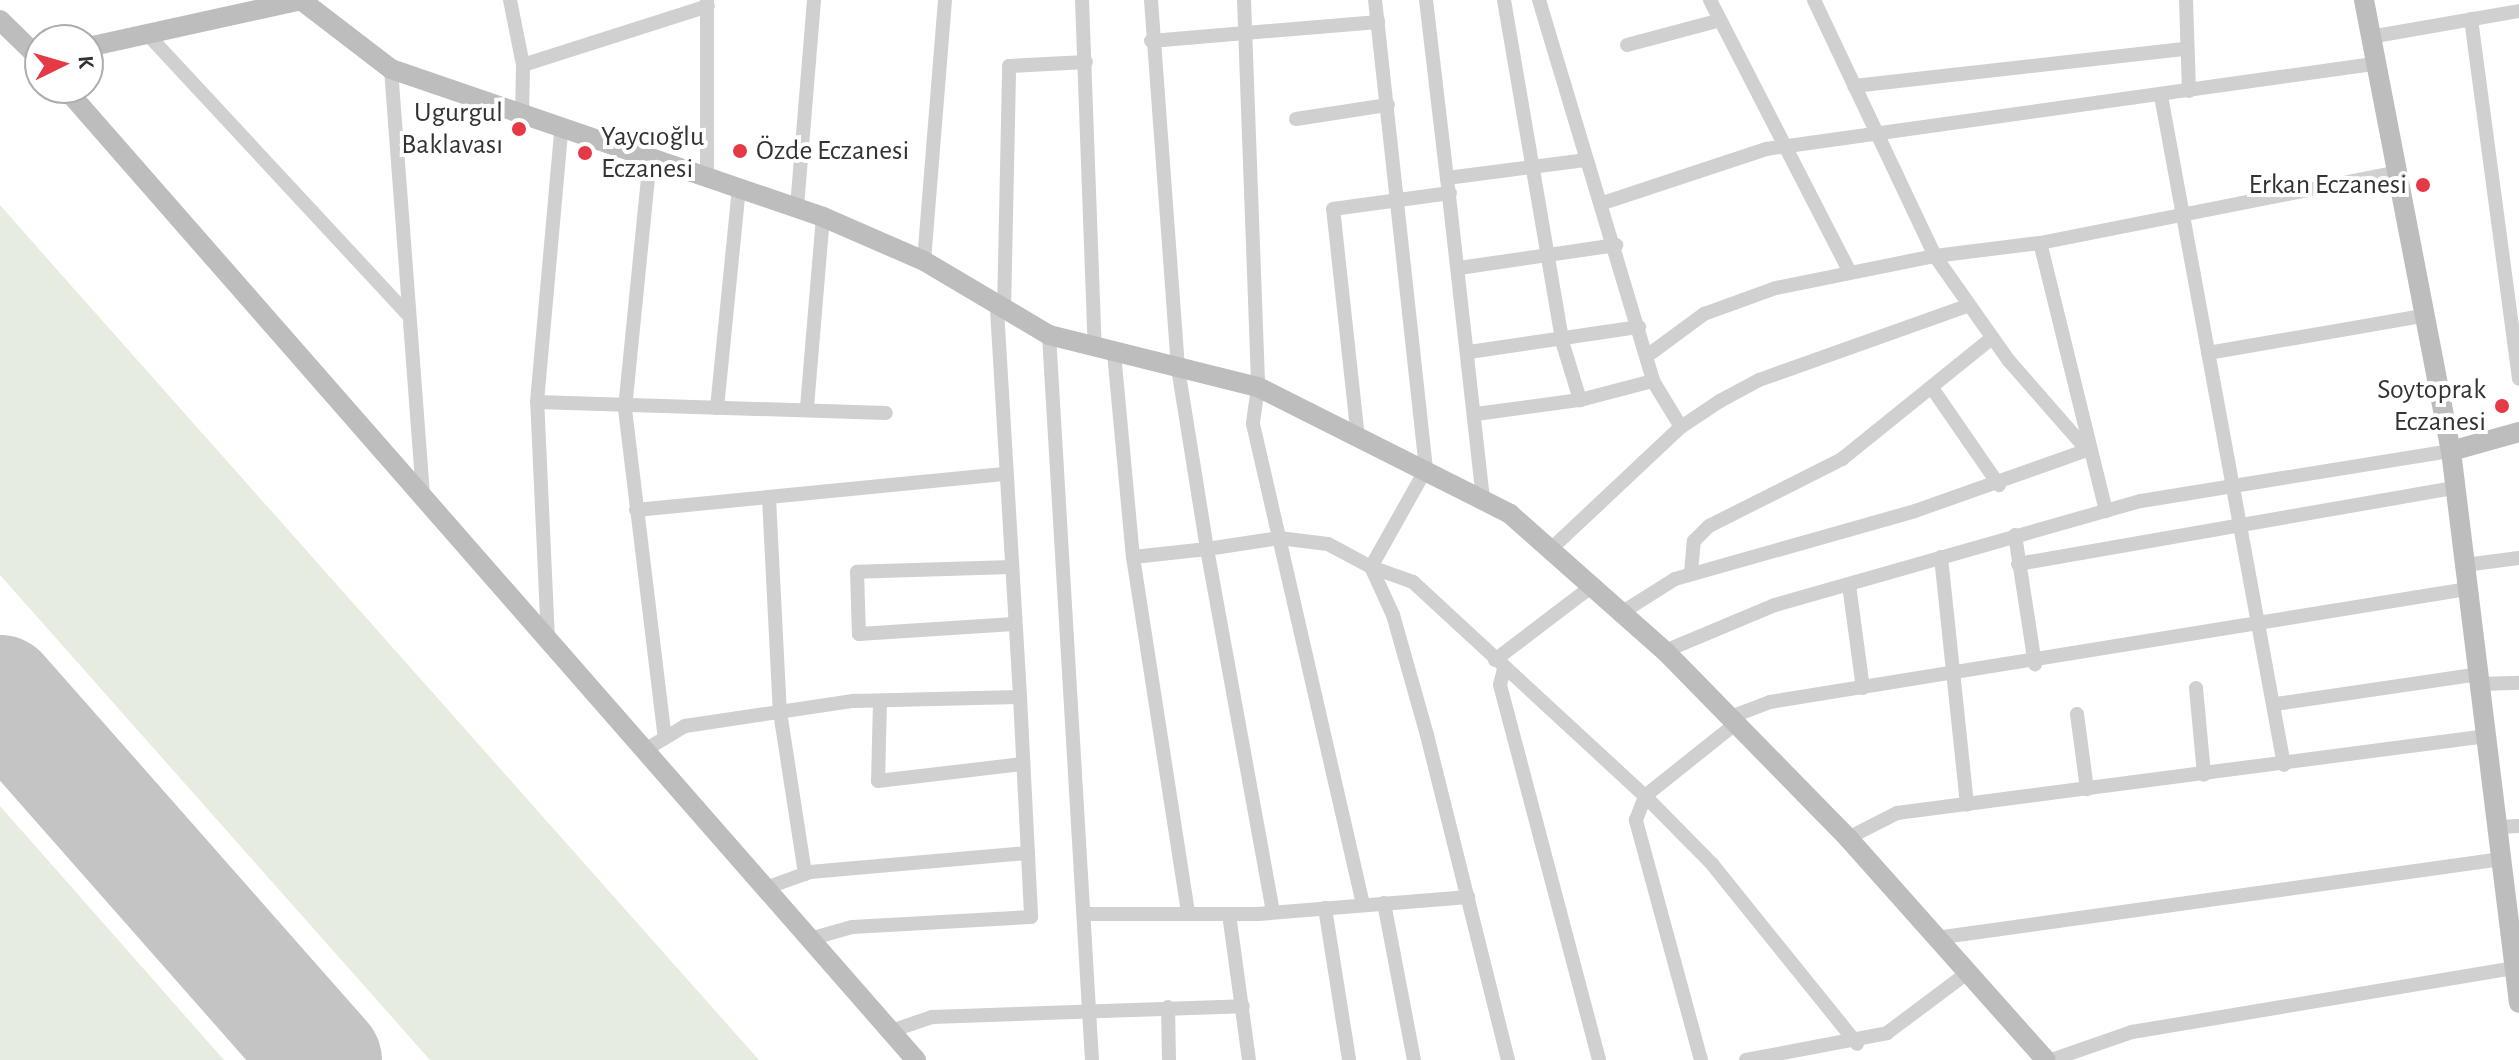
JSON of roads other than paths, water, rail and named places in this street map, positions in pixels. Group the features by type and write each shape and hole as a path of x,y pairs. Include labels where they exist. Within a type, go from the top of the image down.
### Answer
{"main road":[{"path":"104,44 150,37 302,0 391,69 561,131 823,217 924,261 1000,311 1049,335 1258,387 1426,469 1483,499 1553,547 1665,651 1731,722 1848,838 1966,974 2048,1060"},
{"path":"2364,0 2394,173 2451,451 2487,736 2509,826 2502,859 2515,924 2519,1003"},
{"path":"0,20 24,42"},
{"path":"79,104 916,1060"},
{"path":"2451,451 2519,432"}],"street":[{"path":"510,0 523,65 522,117"},
{"path":"797,207 814,0"},
{"path":"924,261 945,0"},
{"path":"1082,0 1104,350 1188,914"},
{"path":"1151,0 1151,41 1178,368 1207,549 1273,912"},
{"path":"1244,0 1258,387 1253,424 1363,905"},
{"path":"1371,567 1426,469 1394,198 1388,105 1375,0"},
{"path":"1426,0 1469,352 1483,499"},
{"path":"1504,0 1562,341 1580,400"},
{"path":"1539,0 1585,160 1616,245 1653,381 1681,427"},
{"path":"1710,0 1849,271"},
{"path":"1818,0 1872,130 1935,256 1992,338 2087,450"},
{"path":"2186,0 2189,91"},
{"path":"523,65 708,3 707,180"},
{"path":"2370,37 2519,11"},
{"path":"2471,19 2519,379"},
{"path":"1627,45 1720,20"},
{"path":"1151,41 1378,22"},
{"path":"150,37 407,314"},
{"path":"1854,86 2186,49"},
{"path":"810,939 852,927 1031,917 1000,311 1009,66 1086,62"},
{"path":"1603,203 1766,149 1872,130 2161,96 2373,64"},
{"path":"391,69 423,496"},
{"path":"2161,96 2208,353 2237,485 2284,765"},
{"path":"1296,119 1388,105"},
{"path":"548,640 537,402 561,131"},
{"path":"650,158 625,409 665,738"},
{"path":"1358,438 1333,209 1533,166 1585,160"},
{"path":"1647,356 1704,314 1849,271 2040,243 2394,173"},
{"path":"717,408 739,189"},
{"path":"807,407 823,217"},
{"path":"2040,243 2087,450 2106,511"},
{"path":"1459,268 1616,245"},
{"path":"1553,547 1681,427 1759,380 1967,306"},
{"path":"2208,353 2423,316"},
{"path":"1469,352 1562,341 1639,327"},
{"path":"1049,335 1086,914 1092,1060"},
{"path":"1691,573 1694,541 1709,526 1842,459 1992,338"},
{"path":"1476,414 1580,400 1653,381"},
{"path":"1932,388 1999,485"},
{"path":"537,402 625,409 807,407 886,413"},
{"path":"1621,613 1662,584 1691,573 1999,485 2087,450"},
{"path":"1665,651 1775,605 2106,511 2237,485 2451,451"},
{"path":"636,510 1006,474"},
{"path":"2018,564 2455,488"},
{"path":"769,498 780,712 805,874"},
{"path":"2015,535 2035,664"},
{"path":"1133,557 1279,538 1328,544 1371,567 1413,582 1645,796 1712,864 1857,1044"},
{"path":"1941,557 1957,676 1967,805"},
{"path":"2465,565 2519,558"},
{"path":"1012,567 857,572 859,634 1014,624"},
{"path":"1371,567 1393,615 1508,1060"},
{"path":"1849,585 1863,688"},
{"path":"1499,664 1592,586"},
{"path":"1701,1060 1636,820 1645,796 1731,722 1770,702 2035,664 2468,589"},
{"path":"1499,664 1500,685 1599,1060"},
{"path":"2276,704 2480,679 2519,683"},
{"path":"2196,688 2204,775"},
{"path":"645,750 685,726 780,712 880,701 1020,697"},
{"path":"880,701 878,781 1023,764"},
{"path":"2077,714 2087,789"},
{"path":"1848,838 1884,816 2487,736"},
{"path":"766,888 805,874 1028,853"},
{"path":"1936,938 2502,859"},
{"path":"1086,914 1229,914 1468,897"},
{"path":"1384,903 1414,1060"},
{"path":"1325,908 1349,1060"},
{"path":"1229,914 1249,1060"},
{"path":"2048,1060 2132,1032 2515,968"},
{"path":"1746,1060 1857,1044 1887,1033 1966,974"},
{"path":"891,1031 932,1017 1090,1009 1243,1006"},
{"path":"1168,1007 1169,1060"}],"place":[{"name":"Ugurgul Baklavası","path":"519,129"},
{"name":"Özde Eczanesi","path":"740,151"},
{"name":"Yaycıoğlu Eczanesi","path":"585,153"},
{"name":"Erkan Eczanesi","path":"2423,185"},
{"name":"Soytoprak Eczanesi","path":"2502,406"}]}
